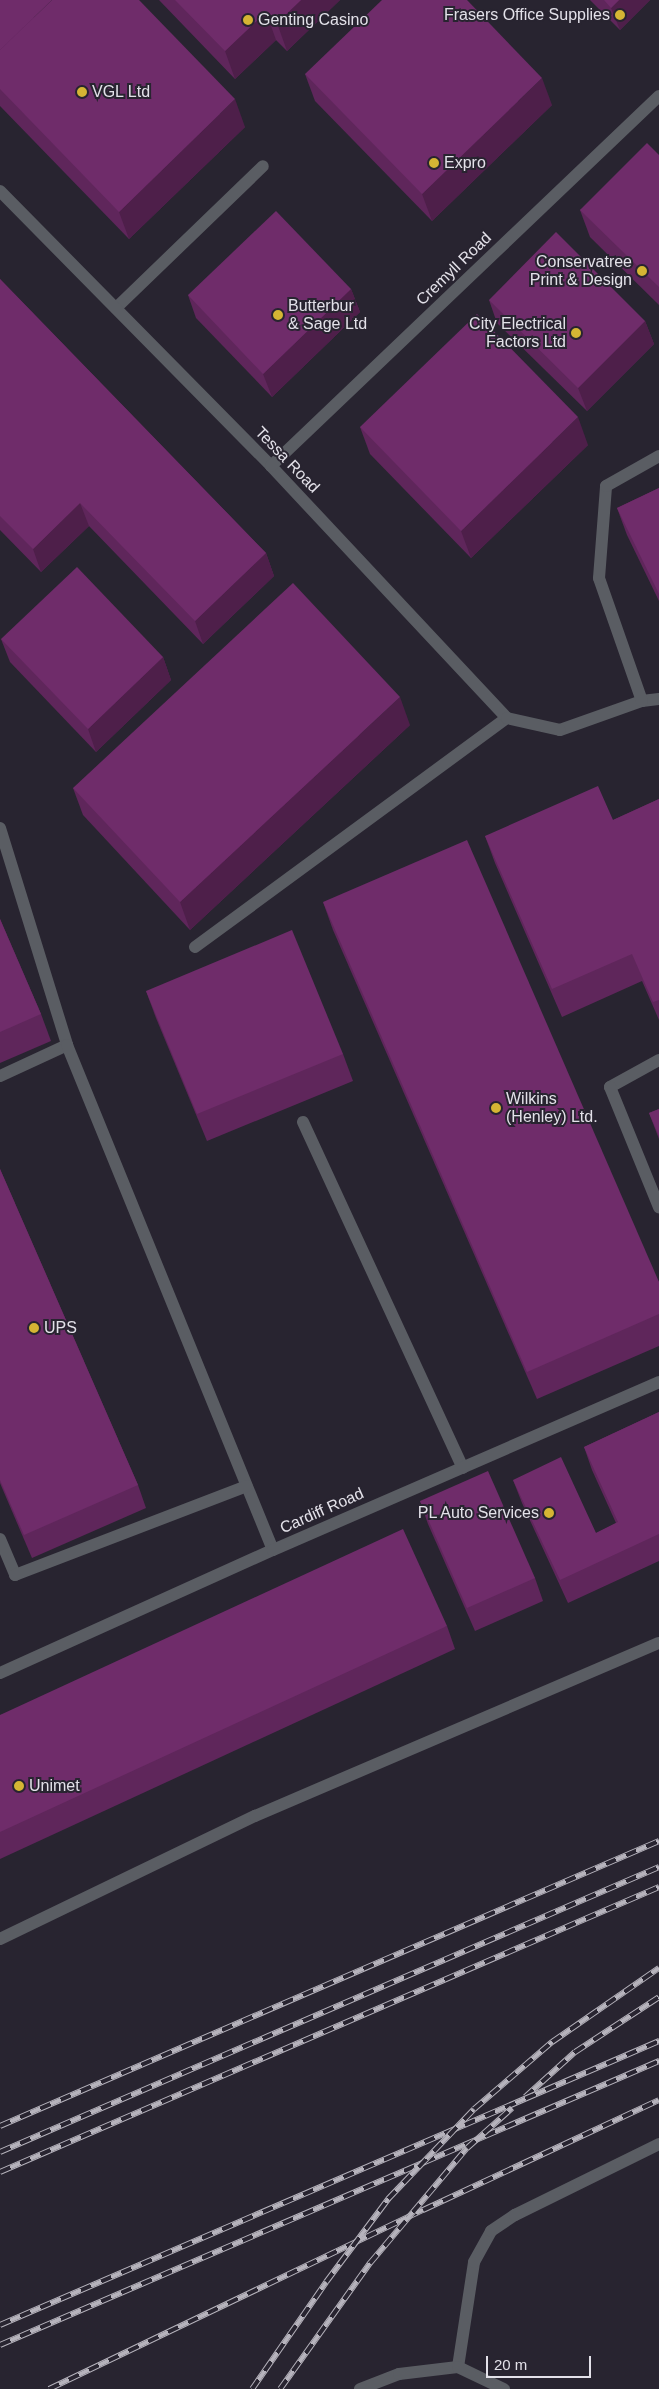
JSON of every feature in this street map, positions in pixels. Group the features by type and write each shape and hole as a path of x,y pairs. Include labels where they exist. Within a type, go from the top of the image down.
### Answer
{"street":[{"name":"Cremyll Road","path":"271,466 659,96"},
{"path":"116,308 263,166"},
{"name":"Tessa Road","path":"0,191 271,466 507,718"},
{"path":"642,701 599,578 606,486 659,456"},
{"path":"195,947 507,718 560,730 642,701 659,699"},
{"path":"0,828 67,1045 273,1550"},
{"path":"0,1076 67,1045"},
{"path":"659,1060 610,1087 659,1207"},
{"path":"303,1122 463,1468"},
{"name":"Cardiff Road","path":"0,1674 273,1550 659,1382"},
{"path":"0,1539 15,1575 247,1486"},
{"path":"0,1939 256,1816 659,1643"},
{"path":"458,2367 474,2262 491,2231 515,2215 659,2144"},
{"path":"360,2389 399,2374 458,2367 504,2389"}],"building":[{"path":"0,0 52,0 0,50"},
{"path":"52,0 139,0 235,99 119,212 0,89 0,50"},
{"path":"175,0 301,0 277,23 266,12 225,51"},
{"name":"Expro","path":"382,0 467,0 542,78 422,194 305,74"},
{"path":"604,0 619,0 611,8"},
{"path":"647,143 659,155 659,287 580,210"},
{"name":"Butterbur & Sage Ltd","path":"276,211 351,289 263,374 188,295"},
{"name":"City Electrical Factors Ltd","path":"556,232 645,321 578,388 489,300"},
{"path":"0,279 266,553 195,621 80,503 33,549 0,516"},
{"path":"477,314 578,417 461,531 360,427"},
{"path":"659,488 659,594 617,508"},
{"path":"77,567 163,657 88,729 1,639"},
{"path":"293,583 400,697 180,902 73,788"},
{"path":"598,786 613,820 659,799 659,1000 653,1002 632,954 552,989 485,836"},
{"name":"Wilkins (Henley) Ltd.","path":"467,840 659,1282 659,1314 527,1372 323,902"},
{"path":"0,919 41,1014 0,1032"},
{"path":"292,930 343,1054 197,1114 146,991"},
{"path":"659,1109 659,1136 649,1113"},
{"name":"UPS","path":"0,1169 138,1485 24,1535 0,1480"},
{"path":"659,1412 659,1534 560,1580 513,1480 561,1457 596,1533 618,1522 584,1447"},
{"path":"488,1471 535,1578 467,1608 420,1501"},
{"path":"403,1529 447,1626 0,1832 0,1715"}],"railway":[{"path":"0,2126 659,1841"},
{"path":"0,2152 659,1867"},
{"path":"0,2172 659,1887"},
{"path":"252,2389 326,2282 388,2199 474,2109 552,2042 659,1968"},
{"path":"525,2097 575,2052 659,1997"},
{"path":"0,2325 659,2041"},
{"path":"0,2345 659,2061"},
{"path":"49,2389 423,2210 659,2100"},
{"path":"280,2389 370,2263 467,2148 512,2108"}],"place":[{"name":"Frasers Office Supplies","path":"620,15"},
{"name":"Genting Casino","path":"248,20"},
{"name":"VGL Ltd","path":"82,92"},
{"name":"Expro","path":"434,163"},
{"name":"Conservatree Print & Design","path":"642,271"},
{"name":"Butterbur & Sage Ltd","path":"278,315"},
{"name":"City Electrical Factors Ltd","path":"576,333"},
{"name":"Wilkins (Henley) Ltd.","path":"496,1108"},
{"name":"UPS","path":"34,1328"},
{"name":"PL Auto Services","path":"549,1513"},
{"name":"Unimet","path":"19,1786"}]}
